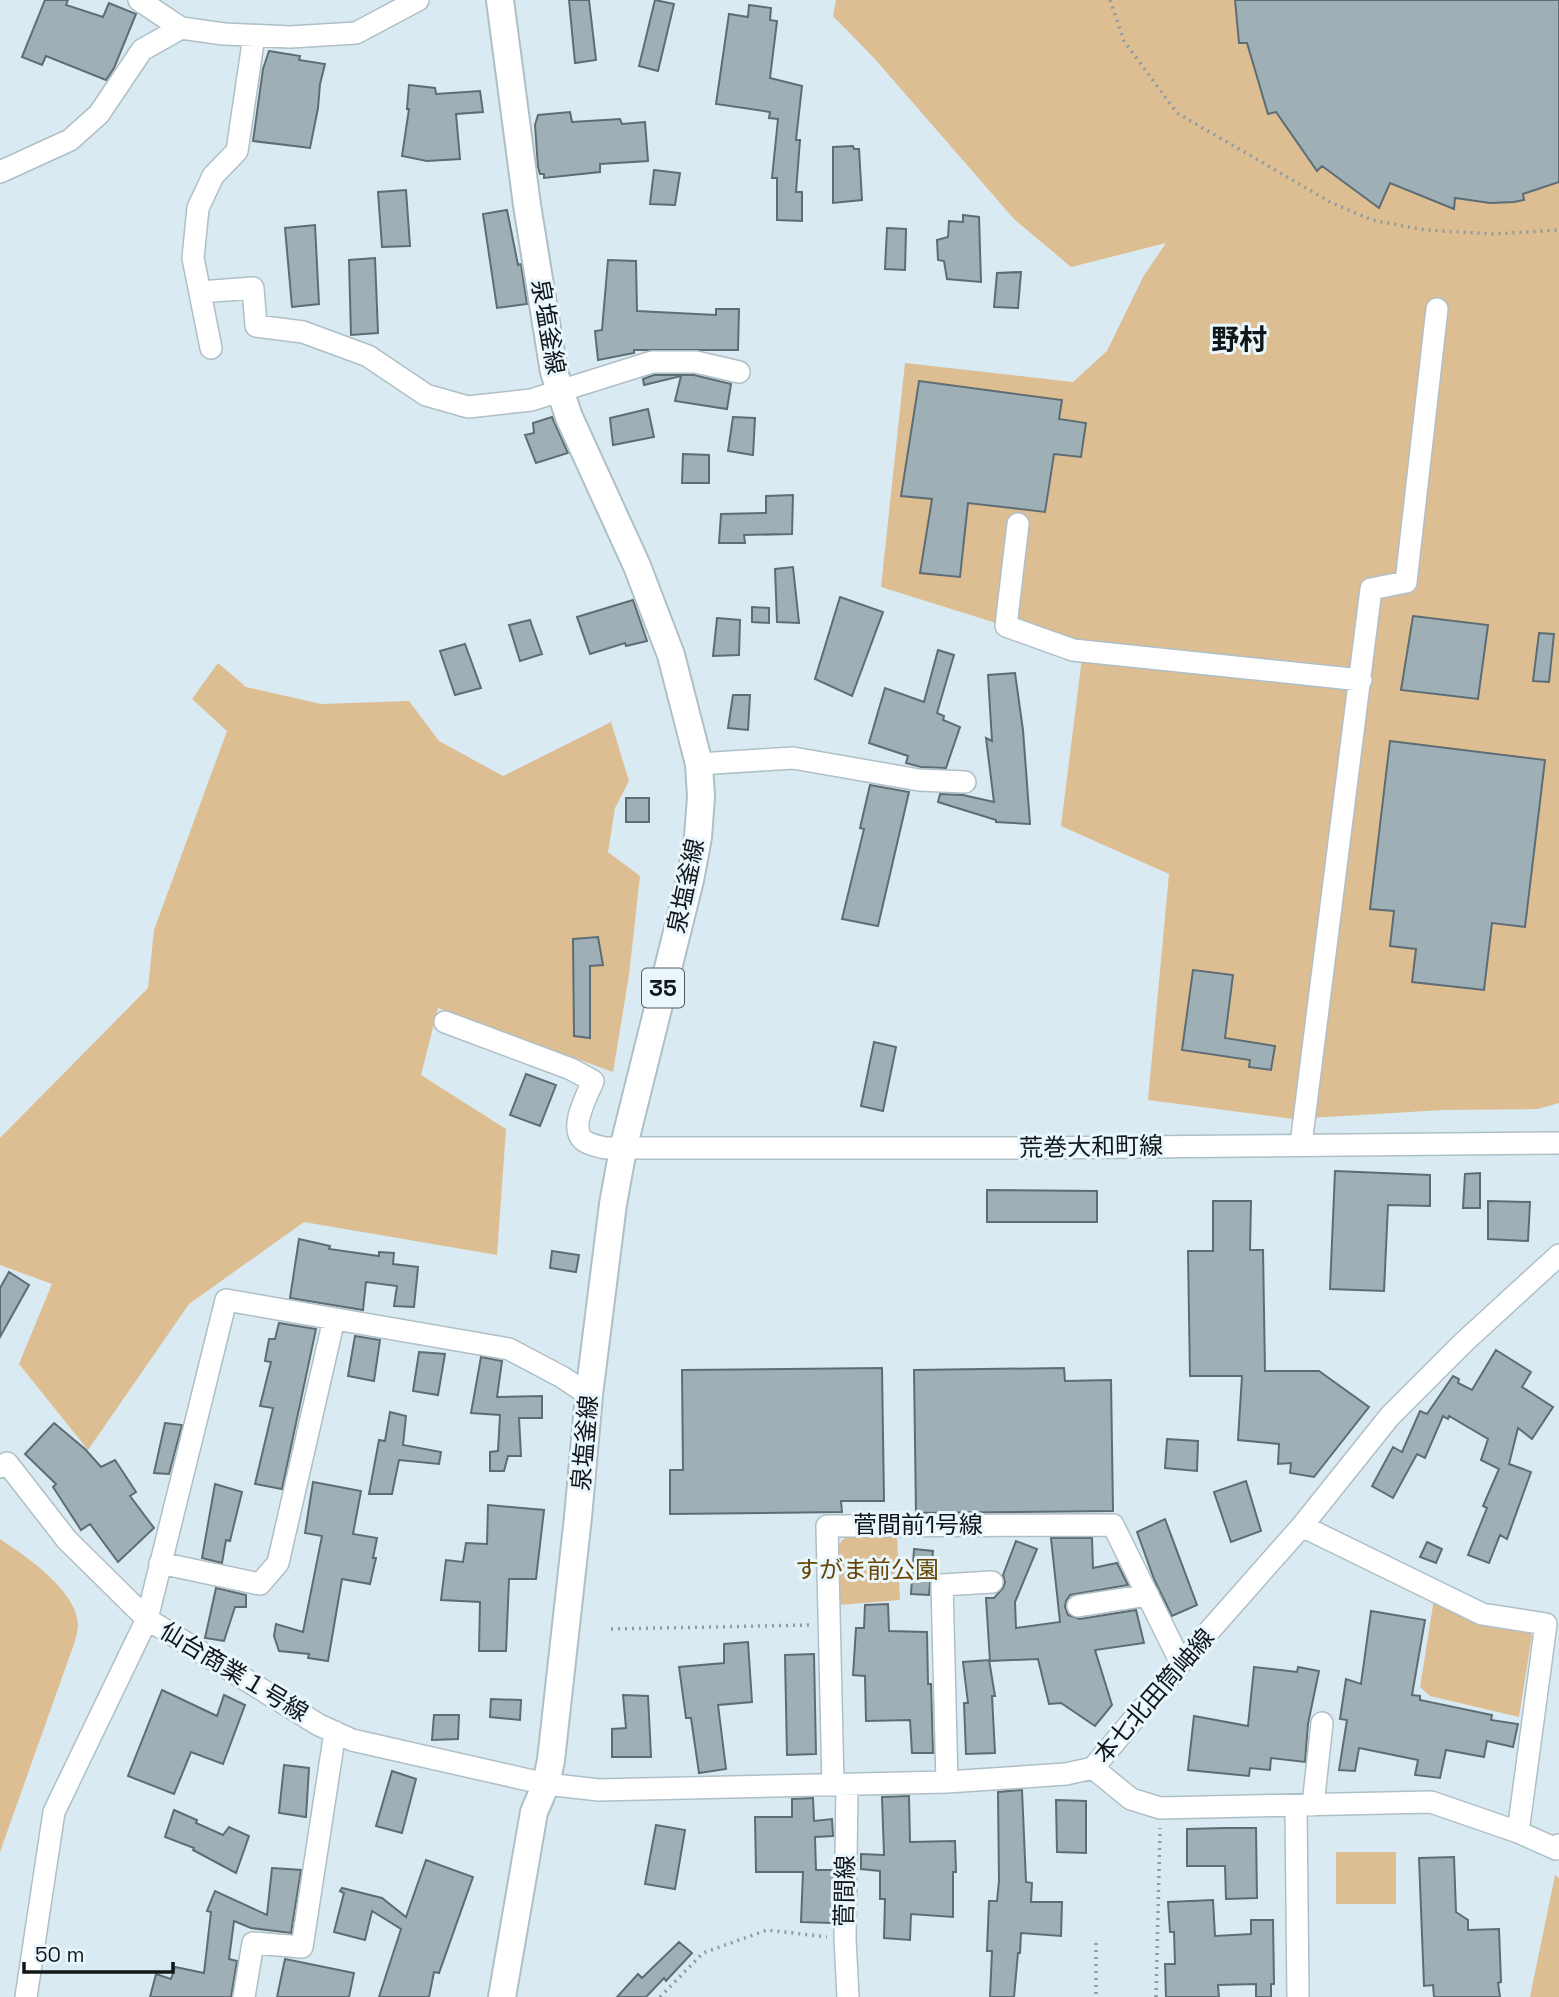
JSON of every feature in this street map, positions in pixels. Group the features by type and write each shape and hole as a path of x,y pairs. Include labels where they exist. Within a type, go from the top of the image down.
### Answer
{"main road":[{"name":"泉塩釜線","path":"500,0 527,205 554,372 569,417 637,566 671,655 699,764 701,797 698,837 690,880 623,1149 613,1204 546,1784 534,1812 502,1997"}],"street":[{"path":"139,0 181,28 290,37 356,33 418,0"},
{"path":"0,172 70,140 99,114 142,50 181,28"},
{"path":"211,348 192,258 198,208 213,176 237,151 254,36"},
{"path":"200,292 253,288 256,326 303,332 368,356 426,395 468,407 531,400 652,362 696,362 739,372"},
{"path":"1301,1144 1371,589 1406,582 1437,309"},
{"path":"1018,524 1006,626 1073,649 1361,680"},
{"path":"699,764 793,758 919,780 965,782"},
{"name":"荒巻大和町線","path":"445,1022 570,1069 593,1081 577,1128 581,1139 605,1148 1028,1148 1559,1143"},
{"name":"本七北田筒岫線","path":"546,1784 599,1790 947,1782 1066,1773 1093,1768 1181,1663 1303,1526 1390,1416 1464,1342 1559,1255"},
{"path":"147,1619 226,1300 509,1349 562,1377 589,1395"},
{"path":"160,1563 260,1584 278,1563 334,1319"},
{"path":"0,1467 7,1463 68,1540 147,1619"},
{"name":"菅間前1号線","path":"840,1785 829,1625 827,1526 1113,1525 1181,1663"},
{"path":"1303,1526 1482,1614 1546,1624 1518,1832"},
{"path":"947,1782 942,1585 992,1582"},
{"path":"1078,1606 1148,1595"},
{"name":"仙台商業１号線","path":"26,1997 54,1812 147,1619 275,1699 352,1740 546,1784"},
{"path":"1298,1997 1304,1805 1322,1723"},
{"path":"244,1997 253,1942 302,1947 335,1732"},
{"path":"1093,1768 1131,1799 1160,1808 1431,1802 1518,1832 1556,1849 1559,1845"},
{"name":"菅間線","path":"840,1785 848,1997"}],"path":[{"path":"1111,0 1124,41 1177,113 1332,203 1372,220 1425,230 1494,234 1559,230"},
{"path":"611,1629 829,1625"},
{"path":"1156,1997 1160,1808"},
{"path":"660,1997 703,1953 767,1930 845,1939"},
{"path":"1096,1943 1096,1997"}],"green space":[{"path":"836,0 1559,0 1559,1103 1538,1109 1443,1110 1293,1119 1148,1100 1169,874 1061,826 1082,658 1012,628 881,587 905,363 1073,382 1107,351 1143,277 1166,243 1071,267 1014,219 874,58 833,16"},
{"path":"218,663 246,687 321,704 409,701 439,741 503,776 611,722 629,781 615,808 608,852 640,876 629,975 613,1072 438,1008 421,1075 506,1129 497,1255 304,1222 189,1304 88,1450 19,1364 52,1284 0,1265 0,1138 148,988 154,930 227,731 192,699"},
{"name":"すがま前公園","path":"897,1535 900,1600 838,1605 835,1548 846,1537"},
{"path":"0,1539 48,1575 69,1599 78,1624 75,1641 0,1852"},
{"path":"1434,1599 1524,1627 1532,1635 1519,1717 1430,1696 1420,1687"},
{"path":"1336,1852 1396,1852 1396,1904 1336,1904"},
{"path":"1555,1875 1559,1878 1559,1997 1530,1997"}],"building":[{"path":"45,0 68,0 66,5 103,17 109,3 136,14 114,68 106,80 46,56 42,65 22,57"},
{"path":"569,0 589,0 596,60 575,63"},
{"path":"655,0 674,4 658,71 639,66"},
{"path":"1235,0 1559,0 1559,182 1523,194 1524,200 1514,202 1490,203 1455,198 1454,209 1390,183 1379,208 1322,166 1317,171 1276,112 1268,114 1247,43 1239,43"},
{"path":"749,5 771,8 770,20 777,21 770,78 802,86 796,140 800,140 796,192 802,192 802,221 777,220 777,178 772,178 778,119 769,118 770,112 716,104 729,14 748,17"},
{"path":"269,51 300,56 299,60 325,64 310,148 253,141 263,69"},
{"path":"409,85 435,88 436,94 480,91 483,112 456,114 460,159 427,161 402,156 409,109"},
{"path":"570,112 572,122 620,119 622,124 645,122 648,161 600,164 600,172 544,178 538,167 535,125 538,115"},
{"path":"853,146 854,149 859,149 862,200 833,203 833,147"},
{"path":"654,170 680,173 675,205 650,204"},
{"path":"406,190 410,246 382,247 378,192"},
{"path":"507,210 518,265 521,264 527,304 497,308 483,214"},
{"path":"963,215 979,217 981,282 947,279 944,261 938,260 937,240 948,237 949,221 963,222"},
{"path":"315,225 319,304 292,307 285,228"},
{"path":"887,228 906,229 905,270 885,269"},
{"path":"375,258 378,333 351,335 349,260"},
{"path":"608,260 636,261 637,311 716,315 716,309 739,309 738,350 634,350 634,353 598,360 595,331 602,330"},
{"path":"1021,272 1018,308 994,307 997,273"},
{"path":"654,375 694,375 731,384 727,409 675,401 681,376 644,385 643,379"},
{"path":"919,381 1062,400 1059,419 1086,423 1081,457 1054,454 1045,512 968,503 960,577 920,573 932,499 901,496"},
{"path":"648,409 654,437 613,445 610,418"},
{"path":"552,417 568,453 536,463 525,435 534,433 533,423"},
{"path":"733,417 755,418 753,455 728,451"},
{"path":"683,454 709,455 709,483 682,483"},
{"path":"793,495 792,534 744,535 745,543 719,543 721,514 766,513 766,496"},
{"path":"793,567 799,623 777,622 775,569"},
{"path":"840,597 883,612 852,696 815,679"},
{"path":"633,600 647,641 626,646 625,643 590,654 577,617"},
{"path":"752,607 769,608 769,623 752,622"},
{"path":"1413,616 1488,625 1478,699 1401,690"},
{"path":"717,618 740,620 739,655 713,656"},
{"path":"530,620 542,654 520,661 509,625"},
{"path":"1539,633 1554,634 1549,682 1533,681"},
{"path":"465,644 481,688 455,695 440,651"},
{"path":"938,650 954,655 937,713 944,716 943,720 960,727 946,768 921,767 906,763 908,756 869,743 885,688 924,702"},
{"path":"1015,673 1023,730 1030,824 996,822 938,802 940,794 963,795 994,802 986,738 992,741 988,675"},
{"path":"733,695 750,695 748,730 728,728"},
{"path":"1390,741 1545,760 1525,927 1492,923 1484,990 1412,982 1416,949 1390,946 1394,911 1370,909"},
{"path":"870,785 909,792 878,926 842,919 864,829 860,828"},
{"path":"626,798 649,798 649,822 626,822"},
{"path":"598,937 603,965 590,966 590,1038 574,1036 573,939"},
{"path":"1193,970 1233,975 1225,1038 1275,1046 1271,1070 1249,1067 1250,1060 1182,1050"},
{"path":"874,1042 896,1047 883,1111 861,1106"},
{"path":"526,1074 556,1085 540,1126 510,1115"},
{"path":"1335,1171 1430,1175 1430,1206 1388,1205 1384,1291 1330,1289"},
{"path":"1480,1173 1480,1208 1463,1208 1465,1174"},
{"path":"987,1190 1097,1191 1097,1222 987,1222"},
{"path":"1213,1201 1251,1201 1250,1250 1263,1250 1265,1371 1319,1371 1369,1407 1314,1477 1290,1473 1291,1463 1278,1464 1279,1444 1238,1440 1242,1376 1190,1376 1188,1251 1213,1251"},
{"path":"1488,1201 1530,1202 1528,1241 1488,1239"},
{"path":"299,1239 330,1246 329,1249 379,1256 379,1252 394,1253 393,1264 418,1267 414,1307 394,1306 397,1286 366,1282 363,1310 290,1298"},
{"path":"552,1251 579,1255 576,1272 550,1268"},
{"path":"9,1272 29,1285 0,1337 0,1288"},
{"path":"279,1323 316,1329 282,1489 255,1484 273,1408 260,1406 271,1362 265,1361 269,1339 275,1339"},
{"path":"355,1336 380,1340 374,1381 348,1376"},
{"path":"1496,1350 1531,1372 1522,1387 1553,1407 1532,1439 1518,1428 1509,1464 1531,1472 1507,1539 1500,1535 1489,1563 1468,1555 1487,1508 1483,1506 1499,1469 1481,1460 1488,1439 1449,1416 1448,1419 1443,1416 1425,1458 1417,1454 1393,1498 1372,1486 1393,1447 1402,1452 1420,1411 1427,1414 1453,1376 1459,1379 1458,1383 1472,1390"},
{"path":"419,1352 445,1354 438,1395 413,1391"},
{"path":"481,1357 502,1361 497,1397 542,1396 542,1418 519,1418 521,1456 508,1456 504,1471 490,1471 490,1452 498,1451 500,1415 471,1413"},
{"path":"882,1368 884,1501 841,1501 842,1512 670,1514 670,1470 683,1470 682,1370"},
{"path":"1064,1368 1065,1381 1111,1380 1113,1511 916,1513 914,1370"},
{"path":"390,1412 406,1416 403,1445 441,1452 439,1464 399,1460 392,1494 369,1494 379,1440 385,1441"},
{"path":"54,1423 85,1449 101,1467 115,1460 136,1492 130,1496 154,1528 118,1562 90,1524 81,1530 53,1487 56,1484 25,1454"},
{"path":"165,1423 182,1425 169,1474 154,1473"},
{"path":"1167,1439 1198,1441 1197,1471 1165,1468"},
{"path":"1246,1481 1261,1531 1231,1542 1214,1492"},
{"path":"313,1482 361,1491 353,1534 377,1538 370,1584 342,1579 328,1661 308,1658 309,1654 279,1651 274,1636 276,1624 303,1632 322,1536 305,1533"},
{"path":"215,1484 242,1492 230,1541 226,1540 222,1563 202,1558"},
{"path":"488,1505 544,1510 536,1579 509,1579 506,1651 479,1651 480,1602 441,1600 446,1560 463,1562 466,1543 487,1544"},
{"path":"1165,1519 1197,1605 1172,1616 1154,1579 1137,1532"},
{"path":"1051,1538 1092,1538 1093,1568 1117,1563 1128,1585 1070,1595 1065,1607 1068,1615 1080,1619 1136,1610 1144,1643 1095,1650 1112,1705 1095,1726 1061,1703 1049,1704 1038,1659 990,1661 986,1598 994,1598 1003,1588 1003,1575 1016,1541 1037,1549 1015,1602 1016,1628 1060,1622"},
{"path":"1427,1542 1442,1549 1436,1563 1420,1557"},
{"path":"914,1549 933,1551 929,1595 911,1594"},
{"path":"216,1588 246,1595 246,1607 235,1607 224,1641 205,1638"},
{"path":"888,1604 889,1631 927,1632 933,1753 912,1753 910,1720 866,1721 865,1676 853,1675 856,1628 864,1628 865,1605"},
{"path":"1371,1611 1425,1620 1412,1695 1420,1696 1420,1700 1492,1715 1491,1720 1518,1724 1513,1747 1487,1741 1484,1757 1446,1750 1440,1778 1415,1775 1418,1760 1359,1748 1355,1771 1339,1770 1347,1720 1340,1719 1346,1679 1361,1684"},
{"path":"748,1642 752,1702 718,1705 726,1769 699,1773 691,1718 686,1718 679,1667 724,1663 724,1644"},
{"path":"814,1654 816,1754 787,1755 785,1655"},
{"path":"989,1660 995,1696 992,1696 995,1753 966,1754 964,1703 968,1703 963,1662"},
{"path":"1254,1667 1297,1672 1298,1667 1319,1671 1308,1724 1305,1762 1271,1758 1270,1770 1250,1768 1249,1776 1188,1770 1194,1716 1248,1726"},
{"path":"162,1690 217,1716 224,1695 245,1705 223,1764 191,1752 174,1794 128,1776"},
{"path":"623,1695 648,1696 651,1757 612,1757 612,1729 626,1728"},
{"path":"491,1699 521,1700 520,1720 490,1717"},
{"path":"434,1715 459,1715 458,1739 432,1740"},
{"path":"284,1765 309,1768 306,1817 279,1813"},
{"path":"392,1771 416,1779 402,1833 376,1826"},
{"path":"1022,1790 1026,1882 1032,1883 1031,1902 1062,1902 1061,1936 1021,1933 1014,1997 990,1997 992,1951 987,1951 989,1901 997,1901 999,1881 998,1792"},
{"path":"909,1796 910,1842 955,1841 953,1917 911,1914 910,1940 884,1938 885,1899 880,1899 880,1871 861,1869 861,1854 884,1855 882,1797"},
{"path":"813,1798 814,1821 832,1819 833,1836 815,1837 816,1870 833,1870 832,1923 801,1922 803,1872 756,1872 755,1817 792,1817 792,1799"},
{"path":"1056,1800 1086,1801 1086,1853 1057,1852"},
{"path":"174,1810 223,1835 229,1827 249,1836 236,1873 193,1850 194,1848 165,1837"},
{"path":"656,1825 685,1830 675,1889 645,1884"},
{"path":"1256,1828 1257,1898 1226,1899 1225,1866 1187,1866 1187,1829"},
{"path":"1454,1857 1456,1912 1468,1920 1468,1930 1499,1929 1500,1997 1434,1997 1433,1985 1424,1986 1419,1858"},
{"path":"426,1860 473,1877 439,1973 434,1972 429,1997 379,1997 401,1929 372,1911 365,1940 334,1932 344,1893 340,1891 342,1888 382,1898 406,1917"},
{"path":"272,1868 301,1870 291,1933 251,1928 234,1921 229,1959 237,1961 231,1997 150,1997 156,1974 171,1979 175,1967 204,1973 211,1912 207,1911 215,1891 267,1915"},
{"path":"1213,1900 1215,1936 1251,1934 1251,1920 1273,1920 1274,1984 1271,1984 1271,1997 1256,1997 1256,1984 1218,1985 1219,1997 1166,1997 1165,1964 1175,1964 1174,1932 1170,1932 1168,1902"},
{"path":"679,1942 692,1953 666,1981 664,1978 646,1997 617,1997 638,1974 642,1978"},
{"path":"285,1959 354,1973 349,1997 277,1997"}],"district":[{"name":"野村","path":"1239,339"}]}
